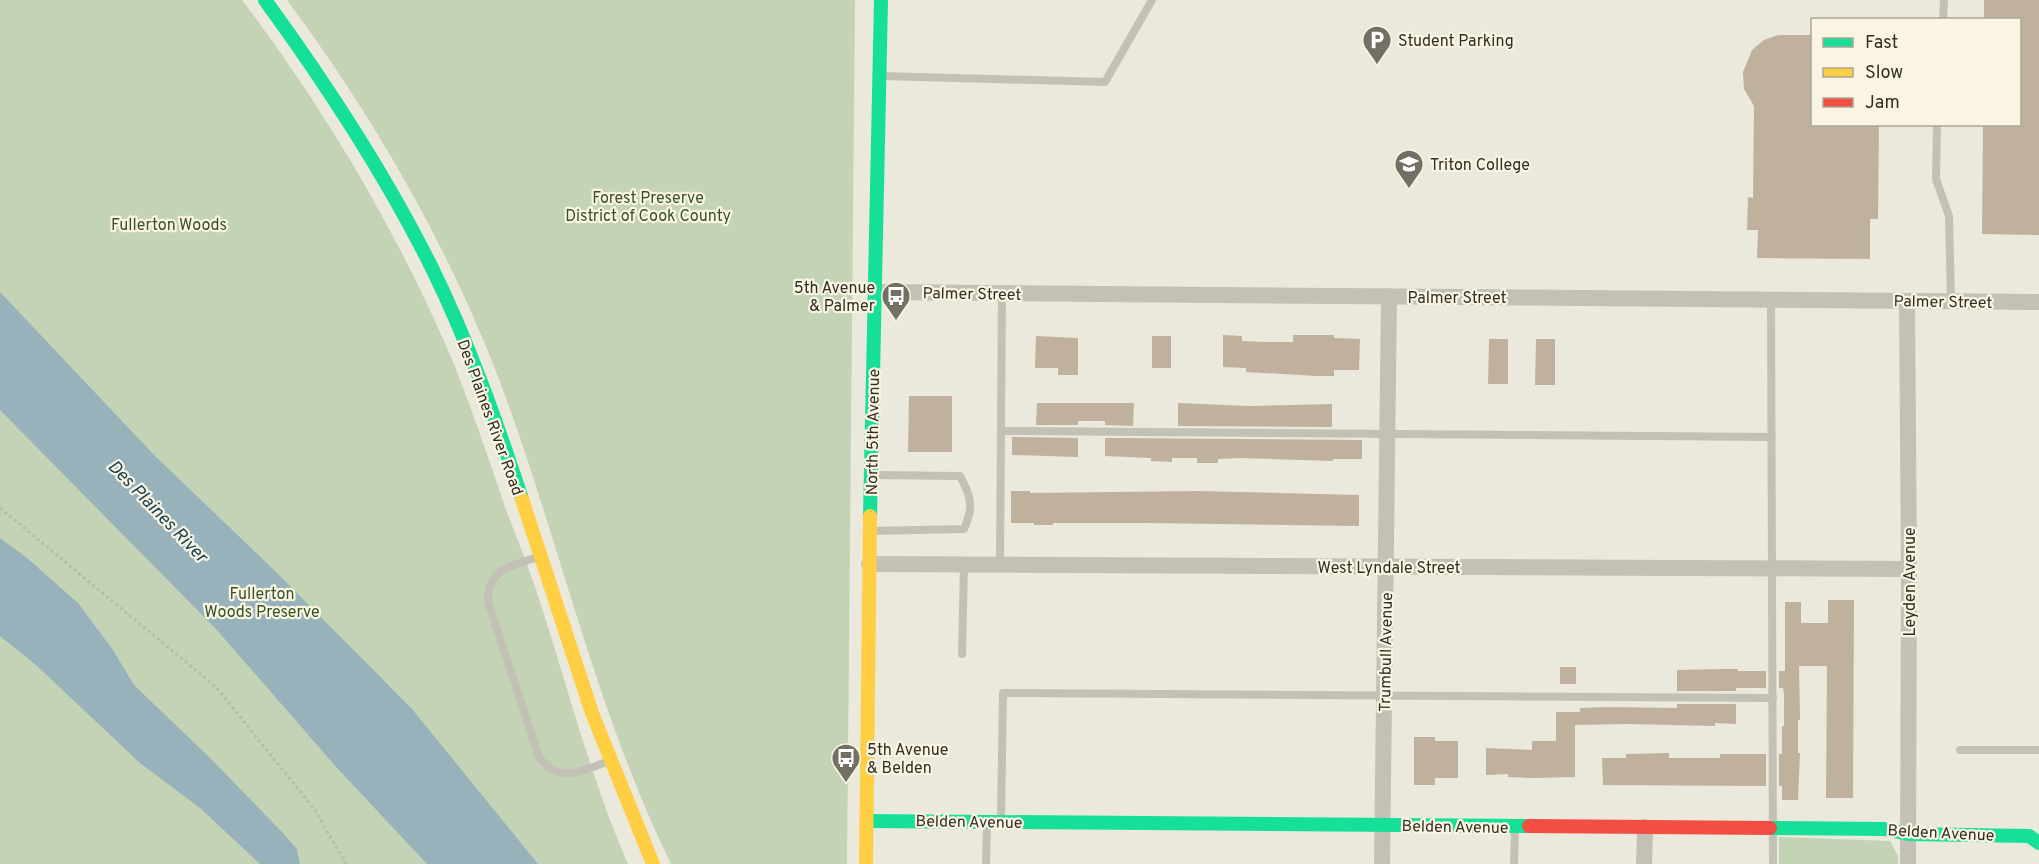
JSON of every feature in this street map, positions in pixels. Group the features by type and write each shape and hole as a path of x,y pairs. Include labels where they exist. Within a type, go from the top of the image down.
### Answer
{"street":[{"name":"Des Plaines River Road","path":"265,0 340,107 412,230 473,362 541,556 585,693 653,864"},
{"name":"North 5th Avenue","path":"866,864 869,564 881,0"},
{"name":"Palmer Street","path":"876,292 2039,302"},
{"name":"Trumbull Avenue","path":"1382,864 1389,296"},
{"name":"Leyden Avenue","path":"1907,301 1910,569 1908,864"},
{"name":"West Lyndale Street","path":"869,564 1910,569"},
{"name":"Belden Avenue","path":"867,820 1884,829 1908,834 2029,836 2039,843"},
{"path":"1644,864 1645,827"}],"lane":[{"path":"880,76 1105,82 1152,0"},
{"path":"1943,18 1944,0"},
{"path":"1937,126 1936,179 1949,216 1951,301"},
{"path":"1000,564 1002,293"},
{"path":"1771,300 1773,864"},
{"path":"1002,431 1772,437"},
{"path":"870,531 964,529 970,514 969,493 960,476 871,475"},
{"path":"541,556 504,568 492,579 488,591 488,602 539,757 551,770 566,774 611,761"},
{"path":"962,654 964,564"},
{"path":"986,864 994,822 1003,693 1773,698"},
{"path":"1960,750 2039,750"},
{"path":"1514,864 1515,826"}],"path":[{"path":"0,508 216,687 315,810 346,864"}],"green space":[{"name":"Fullerton Woods Preserve","path":"0,0 242,0 270,37 347,154 393,235 454,365 532,577 601,796 628,864 0,864"},
{"name":"Forest Preserve District of Cook County","path":"287,0 855,0 847,864 671,864 623,753 584,639 530,466 510,409 466,301 441,248 385,146 354,96"},
{"path":"1779,837 1890,841 1898,856 1898,864 1779,864"}],"water":[{"name":"Des Plaines River","path":"0,292 155,456 274,570 412,709 538,864 427,864 338,769 216,629 0,410"},
{"path":"0,538 27,558 78,603 113,650 134,685 282,832 297,849 300,864 260,864 200,808 140,763 36,665 0,636"}],"building":[{"path":"1984,0 2039,0 2039,235 1982,234 1983,126 2021,126 2021,18 1984,18"},
{"path":"1778,35 1811,35 1811,126 1879,126 1878,219 1870,219 1870,259 1757,258 1758,230 1747,230 1748,197 1753,198 1754,106 1744,89 1743,72 1752,50 1764,40"},
{"path":"1223,335 1242,336 1242,341 1266,342 1293,342 1293,335 1334,335 1334,338 1360,339 1359,370 1334,370 1334,376 1317,376 1246,372 1246,368 1223,367"},
{"path":"1036,336 1078,338 1078,375 1058,375 1058,368 1035,368"},
{"path":"1152,336 1171,336 1171,368 1152,368"},
{"path":"1489,339 1508,339 1508,384 1488,384"},
{"path":"1536,339 1555,339 1555,385 1535,385"},
{"path":"909,396 952,396 952,452 908,452"},
{"path":"1037,403 1134,403 1133,426 1105,425 1105,421 1078,421 1078,425 1036,425"},
{"path":"1178,403 1249,406 1332,404 1332,427 1178,426"},
{"path":"1012,437 1078,438 1078,457 1012,455"},
{"path":"1105,438 1362,440 1362,459 1333,459 1333,461 1241,458 1218,459 1218,463 1197,463 1197,458 1172,458 1172,462 1151,461 1151,458 1105,456"},
{"path":"1011,491 1030,491 1030,493 1198,491 1359,495 1359,526 1146,523 1034,525 1034,523 1011,523"},
{"path":"1828,600 1854,600 1853,798 1826,798 1827,666 1799,666 1798,800 1782,800 1782,786 1779,786 1779,754 1782,754 1784,694 1783,688 1779,688 1779,671 1785,671 1785,602 1801,602 1801,623 1828,623"},
{"path":"1560,667 1576,667 1576,684 1560,684"},
{"path":"1738,669 1738,671 1766,671 1766,688 1736,688 1736,691 1677,691 1677,670"},
{"path":"1677,704 1736,704 1736,724 1715,723 1715,726 1575,725 1575,777 1532,778 1508,777 1508,774 1486,775 1486,748 1532,750 1532,741 1556,741 1556,712 1580,712 1580,708 1606,707 1677,708"},
{"path":"1414,737 1435,737 1435,741 1458,741 1458,778 1435,778 1435,785 1414,785"},
{"path":"1669,753 1669,758 1720,758 1720,754 1766,754 1766,786 1603,785 1602,758 1626,758 1626,754"}],"traffic: fast":[{"path":"265,0 354,130 413,231 457,323 481,381 522,499"},
{"path":"870,516 881,0"},
{"path":"868,821 1529,826"},
{"path":"1770,828 1884,829 1908,834 2029,836 2039,843"}],"traffic: slow":[{"path":"522,499 592,713 653,864"},
{"path":"866,864 870,516"}],"traffic: jam":[{"path":"1529,826 1770,828"}],"place":[{"name":"Student Parking","path":"1377,66"},
{"name":"Triton College","path":"1409,190"},
{"name":"5th Avenue & Palmer","path":"896,322"},
{"name":"5th Avenue & Belden","path":"846,784"}],"park label":[{"name":"Fullerton Woods","path":"169,224"}]}
